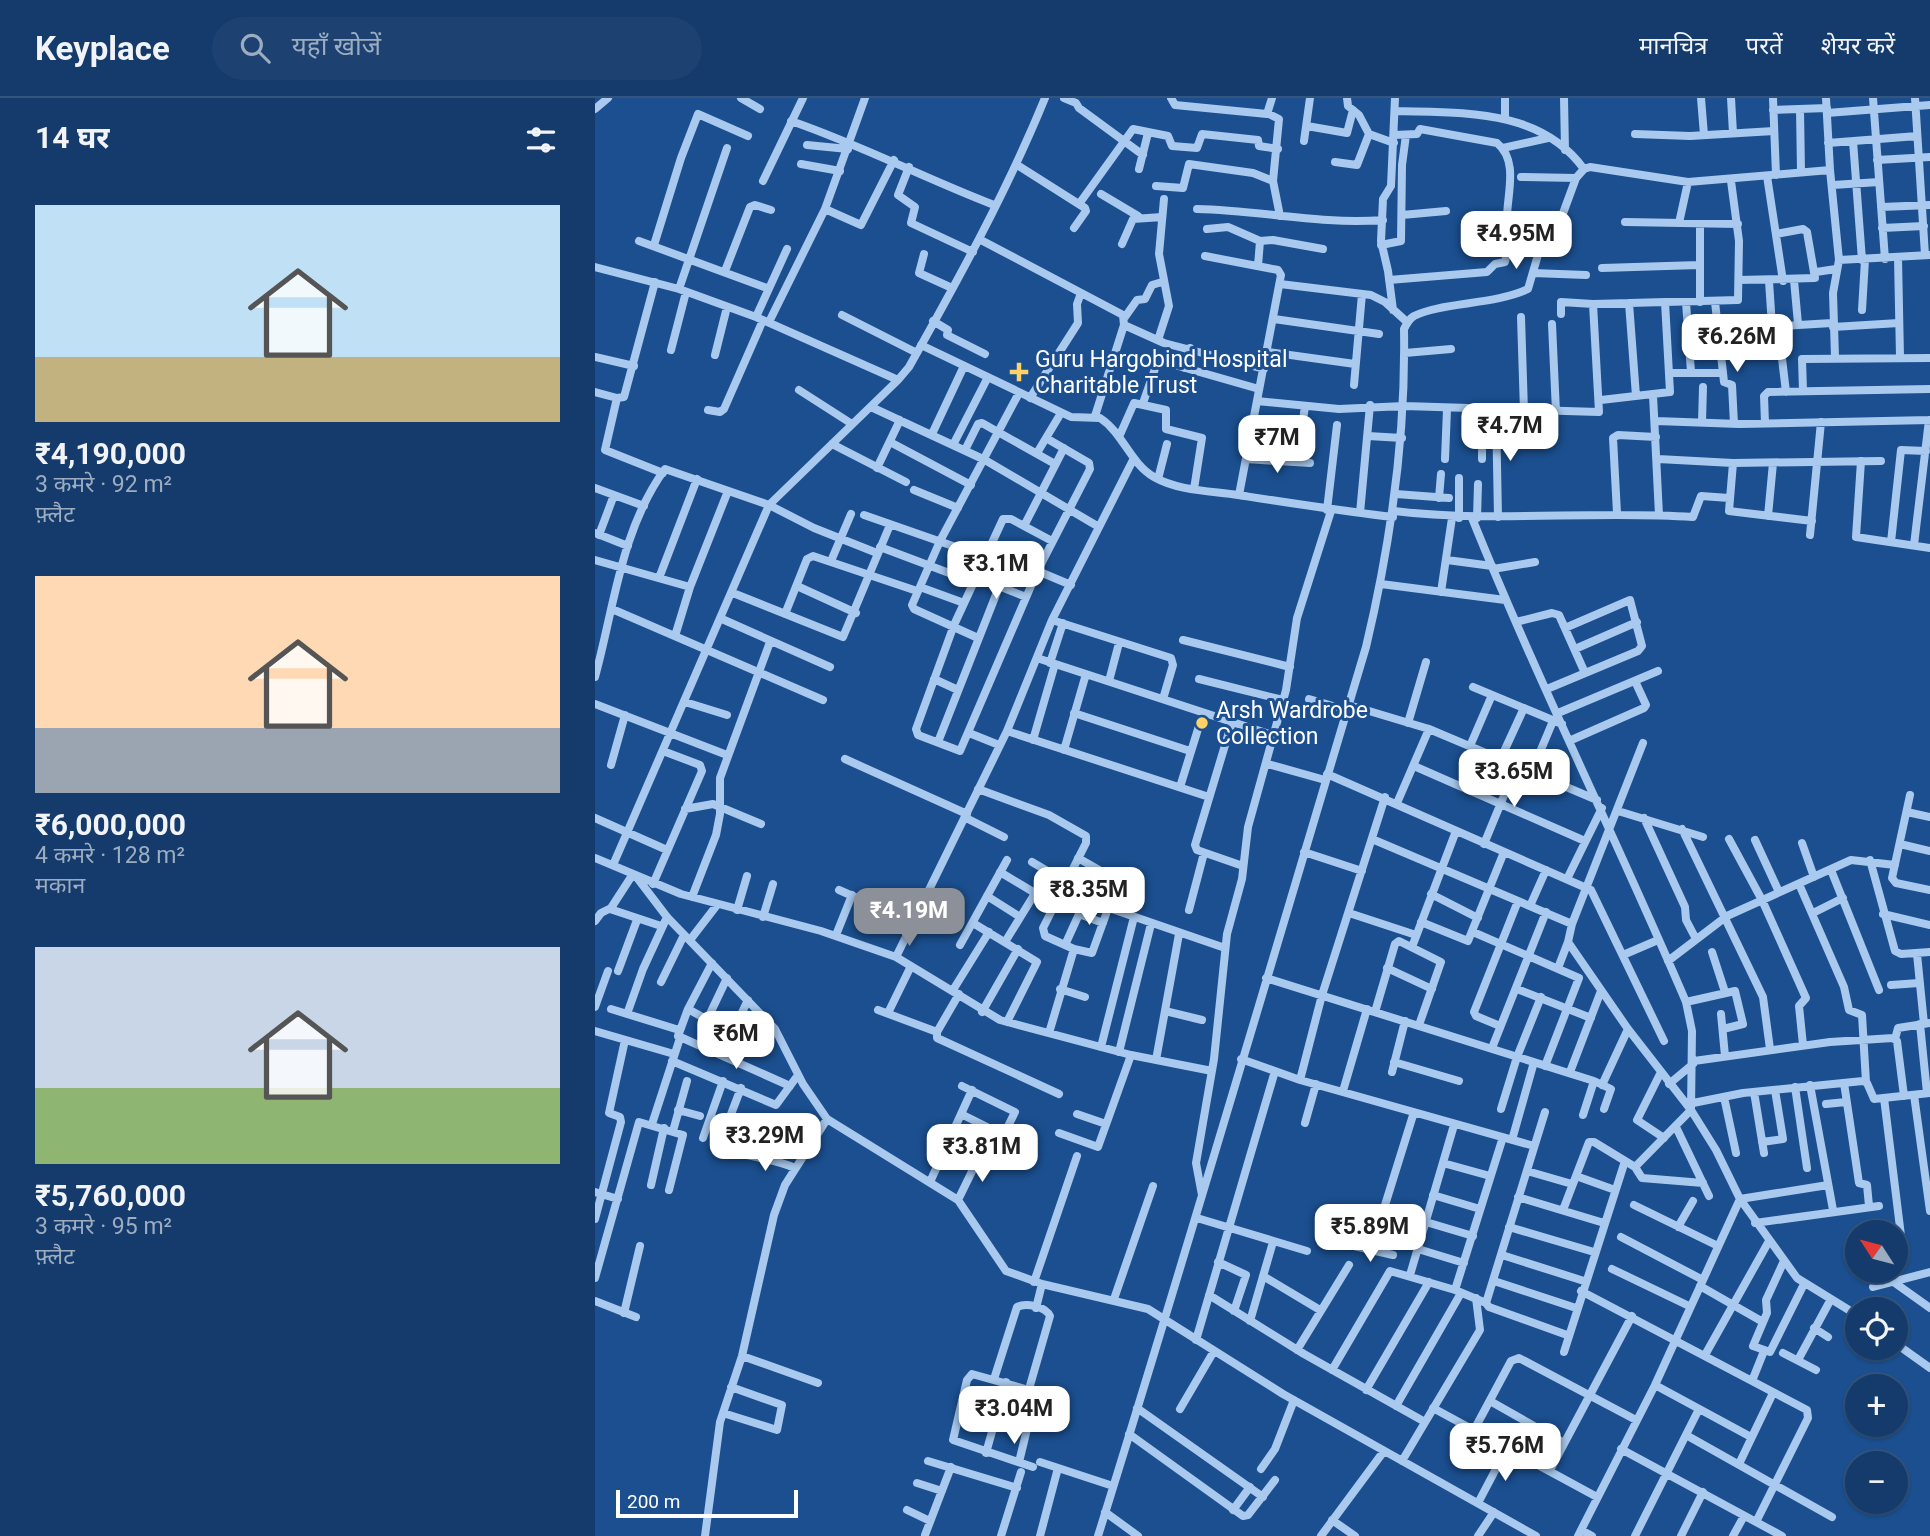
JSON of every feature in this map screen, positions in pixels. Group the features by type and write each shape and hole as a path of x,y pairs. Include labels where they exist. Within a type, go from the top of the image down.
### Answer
{"street":[{"path":"595,109 608,98"},
{"path":"741,98 760,109"},
{"path":"763,181 803,98"},
{"path":"708,410 720,412 724,409 763,320 825,209 865,98"},
{"path":"613,865 722,619 769,505 898,380 919,349 973,252 994,205 1017,165 1045,98"},
{"path":"1064,98 1076,103 1143,155"},
{"path":"1171,98 1175,105 1269,114 1279,119 1273,181 1280,216"},
{"path":"1269,114 1272,98"},
{"path":"1304,141 1310,98"},
{"path":"1335,162 1357,165 1361,149 1366,148 1369,134 1359,115 1348,106 1347,98"},
{"path":"1392,310 1381,245 1384,220 1382,203 1391,186 1395,98"},
{"path":"1504,117 1505,98"},
{"path":"1564,98 1565,150"},
{"path":"1701,98 1704,135"},
{"path":"1731,98 1733,133"},
{"path":"1773,98 1771,176 1783,281"},
{"path":"1873,98 1885,259"},
{"path":"1773,110 1827,106 1874,109 1915,102 1930,105"},
{"path":"1816,272 1864,260 1928,255 1924,226 1926,205 1915,102"},
{"path":"1827,106 1838,265 1833,325 1835,357"},
{"path":"1800,109 1801,172"},
{"path":"1307,126 1347,133 1353,110"},
{"path":"1396,111 1504,117 1548,138 1584,169 1688,183 1830,170"},
{"path":"654,245 698,114 748,136"},
{"path":"792,121 849,146 894,160 940,184 994,205"},
{"path":"1079,204 1133,129 1170,137 1172,146 1197,148 1202,134 1258,140 1259,146 1278,149"},
{"path":"1369,134 1394,139 1417,134 1420,129 1428,129 1495,142 1503,148 1510,175 1505,262 1495,264 1487,272 1389,280"},
{"path":"1635,134 1704,135 1774,131"},
{"path":"1139,169 1148,133"},
{"path":"1381,245 1401,243 1402,170 1406,135"},
{"path":"1828,143 1917,136"},
{"path":"1503,148 1548,138"},
{"path":"1853,141 1864,260 1862,310"},
{"path":"807,145 849,146"},
{"path":"671,350 689,258 727,148"},
{"path":"1877,160 1930,157"},
{"path":"825,209 861,225 894,160"},
{"path":"801,164 840,171"},
{"path":"1156,186 1184,188 1189,164 1253,173 1273,181"},
{"path":"1017,165 1086,211 1074,228"},
{"path":"909,167 898,195 915,207 911,223 973,252"},
{"path":"1407,322 1420,314 1524,291 1534,273 1540,248 1562,216 1576,178 1584,169"},
{"path":"1521,177 1576,178"},
{"path":"1561,314 1561,302 1593,304 1738,300 1738,224 1731,181"},
{"path":"1833,185 1879,181"},
{"path":"1679,223 1688,183"},
{"path":"1101,194 1138,216 1162,217"},
{"path":"1158,340 1169,306 1159,254 1164,199"},
{"path":"725,271 750,207 755,205 771,210"},
{"path":"1881,207 1926,205"},
{"path":"1197,209 1336,222 1384,220"},
{"path":"1228,227 1229,210"},
{"path":"1402,215 1446,211"},
{"path":"1122,244 1129,224 1138,216"},
{"path":"1625,222 1738,224"},
{"path":"1700,224 1700,302"},
{"path":"1882,228 1924,226"},
{"path":"1207,229 1228,227 1261,242 1273,240 1323,249"},
{"path":"1739,280 1813,279 1816,272 1805,230 1776,234"},
{"path":"979,239 1081,293 1158,340 1264,369"},
{"path":"639,241 767,288"},
{"path":"1258,266 1261,242"},
{"path":"763,320 767,288 787,249"},
{"path":"924,254 919,273 952,288"},
{"path":"1205,256 1280,272 1268,352 1239,495"},
{"path":"1898,258 1900,357"},
{"path":"1602,268 1699,265"},
{"path":"595,267 683,290 763,320 898,380"},
{"path":"1534,273 1585,275"},
{"path":"1794,280 1798,324"},
{"path":"1769,281 1786,392"},
{"path":"595,392 617,398 624,397 655,282"},
{"path":"1095,416 1125,321 1137,300 1146,298 1152,285 1163,282"},
{"path":"1280,284 1379,298 1407,322"},
{"path":"1030,398 1078,323 1077,304 1081,293"},
{"path":"1354,385 1362,294"},
{"path":"1601,400 1670,391 1665,302"},
{"path":"1686,302 1691,372"},
{"path":"1715,302 1724,382 1732,385 1734,424"},
{"path":"1629,303 1636,396"},
{"path":"1257,401 1339,409 1404,405 1447,409 1599,412 1601,400 1593,304"},
{"path":"715,355 726,307"},
{"path":"842,316 964,366 1061,413 1077,419 1095,416"},
{"path":"1521,317 1524,411"},
{"path":"1274,319 1379,334"},
{"path":"933,321 947,330 947,335 985,354"},
{"path":"1098,1536 1197,1218 1241,1059 1348,708 1381,584 1402,438 1407,322"},
{"path":"1719,330 1798,324 1899,323"},
{"path":"1552,324 1556,412"},
{"path":"1185,368 1190,348"},
{"path":"1405,353 1451,349"},
{"path":"1268,352 1355,364"},
{"path":"595,357 634,366"},
{"path":"1803,391 1802,359 1930,358"},
{"path":"1143,403 1159,361 1259,389"},
{"path":"932,434 964,366"},
{"path":"1670,373 1723,373"},
{"path":"953,445 988,377"},
{"path":"1702,422 1703,387"},
{"path":"1765,423 1765,393 1930,389"},
{"path":"799,390 852,424"},
{"path":"978,638 913,608 918,589 940,541 1019,393"},
{"path":"1653,395 1659,515"},
{"path":"617,398 605,440 607,452 663,472"},
{"path":"1119,437 1133,404 1143,403 1166,410 1166,429 1202,438 1194,488"},
{"path":"1297,462 1305,405"},
{"path":"1360,513 1370,405"},
{"path":"871,407 985,460 1099,527"},
{"path":"1445,459 1447,409"},
{"path":"1482,410 1482,459"},
{"path":"1496,410 1498,517"},
{"path":"1037,453 1061,413"},
{"path":"1095,416 1119,437 1134,458 1158,479 1194,488 1329,511 1455,518 1617,513 1693,517 1701,496 1729,498"},
{"path":"877,468 900,419"},
{"path":"1656,421 1734,424 1930,420 1914,545"},
{"path":"1810,535 1821,422"},
{"path":"965,450 980,423 1000,431 1055,464"},
{"path":"1202,1198 1196,1163 1212,1071 1225,948 1243,866 1248,827 1268,764 1283,700 1297,618 1329,511 1337,425"},
{"path":"1617,513 1613,438 1618,435 1656,437"},
{"path":"1369,436 1402,438"},
{"path":"595,437 605,440"},
{"path":"1046,438 1090,466 1037,572 959,752 916,731 954,625 1005,517 1052,541"},
{"path":"890,442 971,485"},
{"path":"832,444 906,482"},
{"path":"1158,479 1167,444"},
{"path":"1024,526 1064,448"},
{"path":"1891,542 1901,450 1926,451"},
{"path":"896,957 1007,731 1052,620 1134,458"},
{"path":"1246,459 1310,463"},
{"path":"1658,459 1733,463 1881,461"},
{"path":"1861,461 1855,536 1930,548"},
{"path":"1733,463 1730,512 1812,521"},
{"path":"1768,516 1773,463"},
{"path":"595,677 619,569 644,506 663,472 669,469 769,505 839,539 1026,597"},
{"path":"1396,494 1444,498 1441,474"},
{"path":"1441,592 1455,518 1459,478"},
{"path":"659,578 697,479"},
{"path":"1478,484 1475,518 1505,600 1611,829 1686,1002 1691,1023 1692,1107"},
{"path":"595,488 644,506"},
{"path":"914,490 958,508"},
{"path":"675,636 690,587 728,491"},
{"path":"614,495 597,534 628,546"},
{"path":"831,561 851,513"},
{"path":"864,515 969,552"},
{"path":"733,593 841,638 856,613 878,550 890,525"},
{"path":"988,550 1070,585"},
{"path":"785,614 810,557 831,561 964,603"},
{"path":"595,560 690,587"},
{"path":"1447,560 1493,568 1535,562"},
{"path":"1381,584 1505,600"},
{"path":"797,586 856,613"},
{"path":"938,742 999,587"},
{"path":"1547,689 1641,649 1637,622 1629,600 1565,628"},
{"path":"612,610 823,700"},
{"path":"1516,622 1556,613 1585,673"},
{"path":"722,619 829,667"},
{"path":"1052,620 1173,660 1163,699"},
{"path":"1575,649 1637,622"},
{"path":"1033,740 1063,623"},
{"path":"1183,640 1290,667"},
{"path":"692,897 716,835 720,778 727,755 771,642"},
{"path":"1109,681 1119,643"},
{"path":"1037,659 1275,736"},
{"path":"1408,723 1426,662"},
{"path":"1532,771 1558,719 1658,671"},
{"path":"1065,750 1086,674"},
{"path":"934,679 958,690"},
{"path":"1199,679 1283,700"},
{"path":"1569,741 1644,708 1646,705 1636,681"},
{"path":"1473,687 1558,719"},
{"path":"1470,746 1492,695"},
{"path":"1309,699 1429,729 1517,764 1599,804"},
{"path":"685,702 727,715"},
{"path":"595,704 727,755"},
{"path":"1501,758 1524,708"},
{"path":"1074,713 1190,751"},
{"path":"1180,787 1203,713"},
{"path":"611,765 625,715"},
{"path":"1232,722 1195,845 1205,853 1243,866"},
{"path":"1397,803 1429,729"},
{"path":"1007,731 1209,797"},
{"path":"969,733 999,745"},
{"path":"1558,968 1572,924 1643,743"},
{"path":"653,884 702,771 700,765 663,751"},
{"path":"845,759 966,816 1004,837"},
{"path":"1268,764 1326,777 1385,797 1484,844 1591,890 1664,1041"},
{"path":"1484,844 1517,764"},
{"path":"1414,766 1585,841"},
{"path":"702,771 720,778"},
{"path":"978,789 1049,815 1083,833 1087,839 1043,932 1045,936 1092,953 1113,895"},
{"path":"1910,796 1895,865 1894,882 1930,890"},
{"path":"1300,1080 1322,995 1385,797"},
{"path":"685,809 708,804 720,806 761,824"},
{"path":"1567,879 1599,804"},
{"path":"1618,811 1703,837"},
{"path":"1907,812 1930,817"},
{"path":"595,818 667,850"},
{"path":"1644,818 1685,907 1686,920 1696,939"},
{"path":"1682,829 1727,916 1766,1006 1770,1049"},
{"path":"1412,947 1456,831"},
{"path":"1372,839 1572,924"},
{"path":"1729,839 1762,900 1806,998 1798,1006 1803,1045"},
{"path":"1755,840 1779,892"},
{"path":"1802,843 1814,877"},
{"path":"1899,845 1930,851"},
{"path":"1304,852 1362,871"},
{"path":"1420,922 1466,942 1473,932 1504,852"},
{"path":"1189,910 1205,853"},
{"path":"595,858 653,884 692,897 836,935 896,957 956,992 982,1012 1007,1022 1131,1055 1212,1071"},
{"path":"1049,1033 1079,914 1100,870 1079,858"},
{"path":"960,945 1007,860"},
{"path":"1668,961 1727,916 1851,860 1870,860 1895,865"},
{"path":"1870,860 1882,914 1895,951 1901,954 1930,952"},
{"path":"1032,862 1066,882"},
{"path":"1530,906 1546,870"},
{"path":"1831,870 1879,990"},
{"path":"1000,872 1035,892"},
{"path":"597,915 610,909 634,875"},
{"path":"634,875 667,917 779,1034 798,1075 827,1119 958,1200 999,1265 1011,1274 1148,1309 1294,1400 1494,1512 1521,1532 1536,1536"},
{"path":"737,909 747,876"},
{"path":"1005,942 1042,882"},
{"path":"763,917 773,884"},
{"path":"1799,884 1844,987 1849,1010 1862,1015 1866,1082 1871,1097 1928,1093 1925,1024 1917,954"},
{"path":"839,890 912,922"},
{"path":"1431,894 1478,918"},
{"path":"836,935 852,895"},
{"path":"987,896 1020,917"},
{"path":"1813,913 1843,898"},
{"path":"1500,1026 1476,1017 1474,1012 1518,901"},
{"path":"661,982 687,937 717,905"},
{"path":"1109,908 1225,948"},
{"path":"610,909 661,926"},
{"path":"1492,1048 1546,912"},
{"path":"1079,914 1103,923"},
{"path":"1349,914 1416,934"},
{"path":"1882,914 1930,925"},
{"path":"628,1014 661,926 667,917"},
{"path":"1101,1047 1134,917"},
{"path":"618,971 637,920"},
{"path":"973,923 1018,949 1037,964 1007,1022"},
{"path":"1119,1052 1150,924"},
{"path":"989,932 937,1032 939,1040 1059,1094"},
{"path":"1473,932 1579,978 1545,1066"},
{"path":"1156,1060 1179,934"},
{"path":"1623,955 1658,940"},
{"path":"1343,1091 1397,942 1440,960 1419,1026"},
{"path":"1568,942 1669,1084 1692,1107 1755,1223 1804,1284 1845,1307"},
{"path":"982,1012 1018,949"},
{"path":"1712,952 1725,992"},
{"path":"652,1124 688,1009 712,963"},
{"path":"888,1013 911,966"},
{"path":"1387,968 1432,989"},
{"path":"595,1007 608,971"},
{"path":"706,1020 727,978"},
{"path":"1266,978 1570,1072 1611,1089 1604,1109"},
{"path":"1891,985 1919,983"},
{"path":"1060,989 1085,997"},
{"path":"1517,989 1591,1018"},
{"path":"1570,1072 1601,990"},
{"path":"1686,1002 1725,992 1736,992 1743,1023 1723,1029"},
{"path":"1501,1109 1517,1057 1541,998"},
{"path":"722,1054 748,1000"},
{"path":"611,1009 680,1034 790,1086"},
{"path":"688,1009 731,1033"},
{"path":"878,1010 937,1032"},
{"path":"1165,1011 1202,1020"},
{"path":"1721,1014 1725,1056"},
{"path":"1392,1072 1405,1021"},
{"path":"1903,1096 1896,1029 1925,1024"},
{"path":"1583,1115 1628,1029"},
{"path":"595,1031 673,1058 776,1105 798,1075"},
{"path":"1669,1084 1693,1063 1725,1056 1803,1045 1895,1039"},
{"path":"595,1219 598,1193 621,1122 620,1117 609,1113 625,1040"},
{"path":"1059,1133 1097,1147 1131,1055"},
{"path":"1241,1059 1300,1080 1534,1146"},
{"path":"1394,1062 1459,1081"},
{"path":"1396,1406 1458,1291 1490,1176 1507,1139 1534,1062"},
{"path":"1196,1340 1275,1071"},
{"path":"1661,1072 1637,1120 1664,1138"},
{"path":"651,1185 668,1129 678,1110 687,1081"},
{"path":"703,1138 723,1081"},
{"path":"1635,1167 1676,1127 1692,1107 1724,1097 1754,1092 1866,1082"},
{"path":"1844,1083 1859,1183 1867,1185 1869,1206"},
{"path":"1305,1123 1316,1084"},
{"path":"1809,1085 1833,1210"},
{"path":"949,1139 980,1156 992,1159 1015,1110 962,1086"},
{"path":"1795,1087 1807,1168"},
{"path":"720,1143 741,1088"},
{"path":"930,1182 972,1090"},
{"path":"1762,1142 1783,1139 1775,1090"},
{"path":"1754,1092 1764,1153"},
{"path":"1914,1095 1930,1211"},
{"path":"1724,1097 1737,1153"},
{"path":"1884,1098 1899,1220"},
{"path":"1826,1104 1846,1101"},
{"path":"678,1110 700,1116"},
{"path":"1371,1250 1414,1112"},
{"path":"1486,1303 1545,1112"},
{"path":"961,1114 1017,1142"},
{"path":"1077,1114 1106,1124"},
{"path":"705,1536 723,1413 742,1356 774,1215 795,1168 827,1119"},
{"path":"595,1278 640,1121 683,1135 669,1190"},
{"path":"1410,1275 1454,1125"},
{"path":"1676,1127 1709,1196"},
{"path":"1563,1210 1588,1142 1594,1142 1635,1167 1642,1178 1703,1183"},
{"path":"1804,1147 1819,1145"},
{"path":"743,1154 760,1159 769,1157 795,1168"},
{"path":"958,1200 980,1156"},
{"path":"1036,1308 1038,1283 1077,1156"},
{"path":"1564,1352 1584,1281 1625,1161"},
{"path":"1443,1163 1490,1176"},
{"path":"1527,1171 1615,1190"},
{"path":"1740,1199 1828,1185"},
{"path":"1114,1299 1153,1186"},
{"path":"598,1193 618,1199"},
{"path":"1433,1195 1480,1209"},
{"path":"1518,1197 1604,1223"},
{"path":"1592,1536 1579,1533 1655,1385 1740,1199"},
{"path":"1678,1227 1693,1201"},
{"path":"1634,1205 1718,1246"},
{"path":"1755,1223 1833,1210 1879,1206"},
{"path":"1197,1218 1307,1251"},
{"path":"1381,1219 1402,1223"},
{"path":"1426,1222 1473,1236"},
{"path":"1509,1227 1594,1252"},
{"path":"1621,1237 1763,1322"},
{"path":"1705,1355 1769,1241"},
{"path":"1250,1321 1273,1242"},
{"path":"624,1312 640,1246"},
{"path":"1354,1246 1393,1255"},
{"path":"1418,1249 1464,1263"},
{"path":"1502,1255 1584,1281"},
{"path":"1784,1261 1766,1300 1768,1311 1752,1345 1764,1351 1772,1350 1804,1284"},
{"path":"1218,1262 1246,1275 1234,1311"},
{"path":"1297,1350 1319,1310 1349,1265"},
{"path":"1612,1269 1689,1306"},
{"path":"1332,1370 1388,1273 1395,1271 1458,1291 1486,1303 1489,1307 1567,1335"},
{"path":"1908,1279 1930,1272"},
{"path":"1263,1276 1319,1310"},
{"path":"1366,1390 1429,1282"},
{"path":"1494,1282 1576,1308"},
{"path":"1873,1287 1895,1283 1930,1308"},
{"path":"1581,1291 1807,1410 1809,1415 1756,1522"},
{"path":"1209,1295 1297,1350 1425,1422"},
{"path":"1402,1461 1480,1330 1476,1298"},
{"path":"1798,1360 1831,1298"},
{"path":"595,1301 636,1317"},
{"path":"995,1379 1017,1307 1024,1304 1048,1311 1050,1316 1029,1389"},
{"path":"1550,1471 1632,1316"},
{"path":"1814,1328 1828,1337"},
{"path":"1180,1409 1214,1351"},
{"path":"1752,1381 1764,1351"},
{"path":"1908,1352 1930,1368"},
{"path":"1783,1353 1816,1370"},
{"path":"742,1356 818,1383"},
{"path":"1474,1430 1516,1358 1636,1420"},
{"path":"1019,1462 1037,1395 1029,1389 975,1373 970,1376 953,1436 955,1442 1019,1462 1058,1468 1113,1486"},
{"path":"986,1453 1006,1382"},
{"path":"1655,1385 1751,1437"},
{"path":"723,1413 777,1430 782,1405 731,1387"},
{"path":"1739,1464 1773,1393"},
{"path":"1261,1469 1275,1449 1294,1400"},
{"path":"1490,1402 1564,1443"},
{"path":"1137,1408 1263,1497"},
{"path":"1433,1408 1597,1497"},
{"path":"1635,1536 1699,1409"},
{"path":"1129,1434 1233,1510 1248,1515 1275,1480"},
{"path":"1686,1435 1832,1517"},
{"path":"1478,1503 1507,1448"},
{"path":"1621,1449 1782,1536"},
{"path":"1321,1536 1384,1451"},
{"path":"928,1461 1017,1488"},
{"path":"925,1535 951,1467"},
{"path":"1040,1536 1058,1468"},
{"path":"1001,1536 1021,1472"},
{"path":"917,1483 942,1491"},
{"path":"1233,1510 1250,1488"},
{"path":"1681,1536 1703,1492"},
{"path":"907,1510 930,1521"},
{"path":"1105,1512 1138,1536"},
{"path":"1478,1536 1494,1512"},
{"path":"1733,1536 1744,1516"},
{"path":"1332,1520 1355,1536"}],"place":[{"name":"Guru Hargobind Hospital Charitable Trust","path":"1019,372"},
{"name":"Arsh Wardrobe Collection","path":"1202,723"}]}
